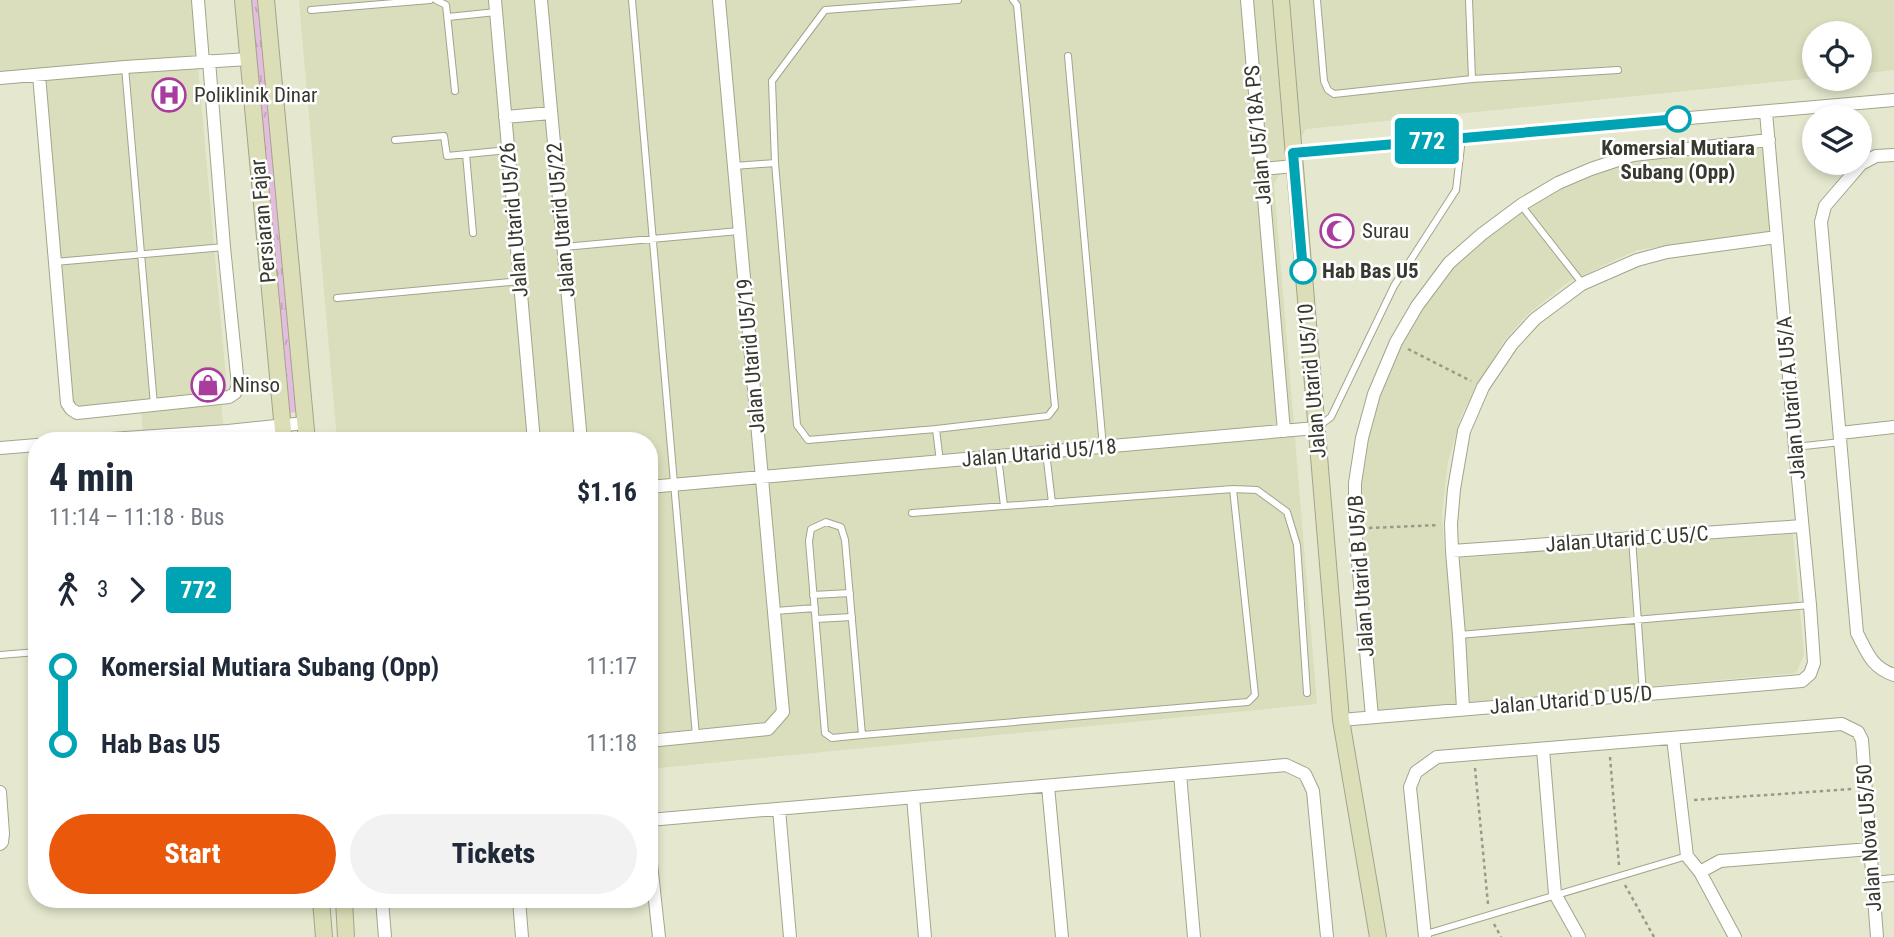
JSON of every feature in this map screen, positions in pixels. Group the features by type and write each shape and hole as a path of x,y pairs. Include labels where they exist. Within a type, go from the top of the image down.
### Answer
{"main road":[{"name":"Persiaran Fajar","path":"243,0 283,432"},
{"name":"Persiaran Fajar","path":"267,0 306,432"},
{"name":"Jalan Utarid U5/10","path":"1281,0 1340,720 1378,937"},
{"path":"322,908 324,937"},
{"path":"344,908 346,937"}],"street":[{"path":"39,75 67,403 78,413 229,397 235,393 238,385 198,0"},
{"name":"Jalan Utarid U5/22","path":"541,0 580,432"},
{"name":"Jalan Utarid U5/19","path":"696,736 768,729 783,712 719,0"},
{"name":"Jalan U5/18A PS","path":"1247,0 1284,431"},
{"name":"Jalan Utarid U5/26","path":"496,6 533,432"},
{"path":"0,78 248,60"},
{"path":"1261,169 1294,159 1461,138 1894,100"},
{"name":"Jalan Utarid A U5/A","path":"1766,112 1814,663 1810,674 1802,681"},
{"path":"505,117 551,113"},
{"name":"Jalan Utarid B U5/B","path":"1372,717 1355,529 1355,483 1362,438 1374,394 1396,342 1417,306 1448,263 1521,205 1558,183 1633,155 1769,140"},
{"path":"1894,155 1876,156 1861,164 1825,206 1821,222 1857,633 1870,659 1882,671 1894,675"},
{"path":"1463,709 1451,524 1464,431 1483,387 1512,344 1535,319 1582,284 1637,260 1667,252 1777,237"},
{"path":"285,432 305,423"},
{"path":"1840,438 1894,427"},
{"name":"Jalan Utarid U5/18","path":"761,477 1316,428"},
{"path":"0,449 28,446"},
{"path":"658,486 761,477"},
{"name":"Jalan Utarid C U5/C","path":"1452,551 1802,526"},
{"name":"Jalan Utarid D U5/D","path":"1340,720 1802,681"},
{"name":"Jalan Nova U5/50","path":"1673,738 1842,724 1858,732 1862,740 1877,937"},
{"path":"658,740 696,736"},
{"path":"1424,936 1410,787 1416,772 1437,757 1673,738 1687,856 1700,872 1735,937"},
{"path":"1543,749 1555,894 1579,937"},
{"path":"658,819 1286,765 1305,774 1313,791 1327,937"},
{"path":"1180,774 1194,937"},
{"path":"1048,786 1062,937"},
{"path":"0,792 4,834 0,844"},
{"path":"913,797 925,937"},
{"path":"779,809 790,937"},
{"path":"1700,872 1720,861 1870,849"},
{"path":"383,908 385,937"},
{"path":"520,908 522,937"},
{"path":"656,908 659,937"}],"lane":[{"path":"311,9 430,0"},
{"path":"436,0 446,5 455,91"},
{"path":"632,0 696,736"},
{"path":"958,0 825,10 772,81 775,163 797,425 808,440 1048,416 1055,407 1017,5 1013,0"},
{"path":"1317,0 1324,81 1328,90 1334,94 1472,79 1618,70"},
{"path":"1469,1 1472,79"},
{"path":"448,18 496,6"},
{"path":"1068,56 1103,447"},
{"path":"125,67 154,405"},
{"path":"395,140 442,135 445,138 446,155 508,150"},
{"path":"1316,428 1331,417 1394,286 1456,190 1461,138"},
{"path":"466,154 472,233"},
{"path":"734,166 775,163"},
{"path":"1521,205 1582,284"},
{"path":"564,247 739,231"},
{"path":"55,262 224,247"},
{"path":"337,299 520,281"},
{"path":"936,429 940,462"},
{"path":"1795,447 1840,438"},
{"path":"1046,452 1052,503"},
{"path":"998,457 1004,506"},
{"path":"862,735 845,540 841,527 826,522 811,529 809,541 825,733 832,738 1248,702 1255,695 1233,489"},
{"path":"912,513 1233,489 1257,490 1287,512 1297,545 1307,694"},
{"path":"1632,538 1643,694"},
{"path":"813,595 850,593"},
{"path":"1459,635 1810,605"},
{"path":"774,611 814,608"},
{"path":"816,619 852,617"},
{"path":"0,655 28,653"},
{"path":"1424,936 1687,856"},
{"path":"1872,880 1894,878"}],"path":[{"path":"1396,342 1483,387"},
{"path":"1355,529 1451,524"},
{"path":"1609,743 1620,875 1654,937"},
{"path":"1474,754 1489,915"},
{"path":"1681,801 1866,788"}],"shaded area":[{"path":"0,0 192,0 227,390 220,392 224,432 143,432 140,402 79,408 73,403 45,70 0,73"},
{"path":"299,0 1894,0 1894,70 1872,73 1872,21 1802,21 1802,79 1306,129 1274,184 1317,704 658,768 658,432 336,432"},
{"path":"1763,148 1770,232 1637,250 1568,282 1527,315 1503,342 1462,414 1448,462 1442,515 1445,559 1793,534 1804,655 1796,673 1378,711 1361,534 1361,484 1368,439 1380,396 1400,348 1422,309 1452,268 1486,238 1518,214 1561,188 1594,173 1632,161"}],"green space":[{"path":"251,0 258,0 296,412 290,413"}],"bus line":[{"name":"772","path":"1303,271 1293,153 1678,119"}],"place":[{"name":"Poliklinik Dinar","path":"169,95"},
{"name":"Komersial Mutiara Subang (Opp)","path":"1678,119"},
{"name":"Surau","path":"1337,231"},
{"name":"Hab Bas U5","path":"1303,271"},
{"name":"Ninso","path":"208,385"}]}
